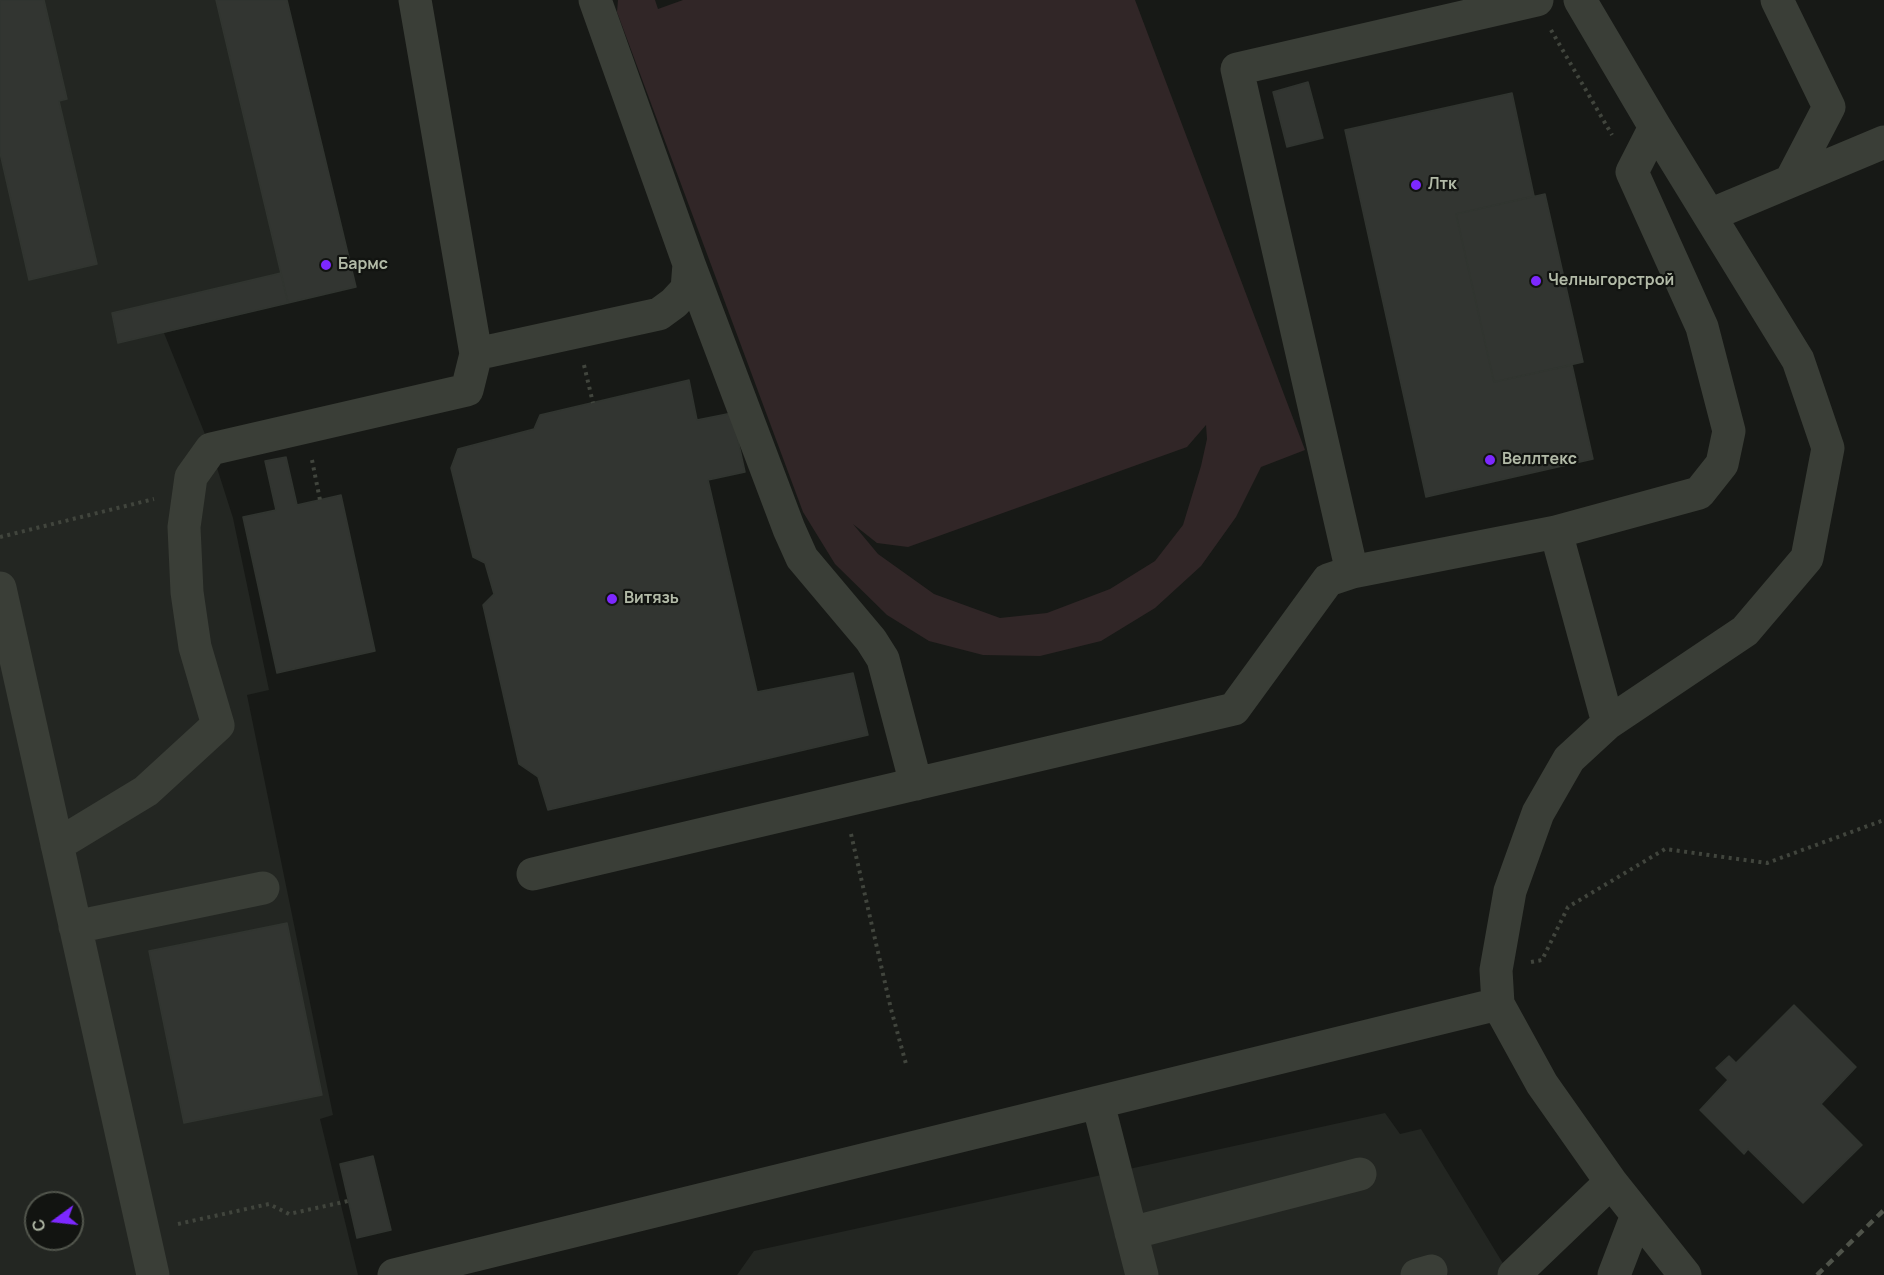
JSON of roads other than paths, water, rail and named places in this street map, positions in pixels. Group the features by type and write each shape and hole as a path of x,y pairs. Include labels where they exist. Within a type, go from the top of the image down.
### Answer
{"street":[{"path":"57,845 146,791 218,726 195,647 187,592 184,527 191,477 211,449 467,390 476,354 415,0"},
{"path":"596,0 689,264 802,558 871,639 883,659 916,784"},
{"path":"1352,572 1237,69 1536,0"},
{"path":"1580,0 1798,360 1828,448 1807,558 1745,631 1608,723 1569,759 1538,813 1510,891 1496,970 1498,1004 1542,1084 1611,1182 1685,1275"},
{"path":"1777,0 1829,107 1791,180"},
{"path":"532,874 1234,709 1328,580 1352,572 1556,532 1699,494 1722,464 1729,431 1702,327 1632,172 1655,127"},
{"path":"1710,215 1884,142"},
{"path":"476,354 659,314 687,289 689,264"},
{"path":"1556,532 1608,723"},
{"path":"0,588 153,1275"},
{"path":"75,927 263,888"},
{"path":"394,1275 1498,1004"},
{"path":"1098,1103 1142,1275"},
{"path":"1131,1233 1360,1174"},
{"path":"1514,1275 1611,1182"},
{"path":"1614,1275 1637,1215"}],"railway":[{"path":"1817,1275 1884,1210"}],"place":[{"name":"Лтк","path":"1416,185"},
{"name":"Бармс","path":"326,265"},
{"name":"Челныгорстрой","path":"1536,281"},
{"name":"Веллтекс","path":"1490,460"},
{"name":"Витязь","path":"612,599"}]}
